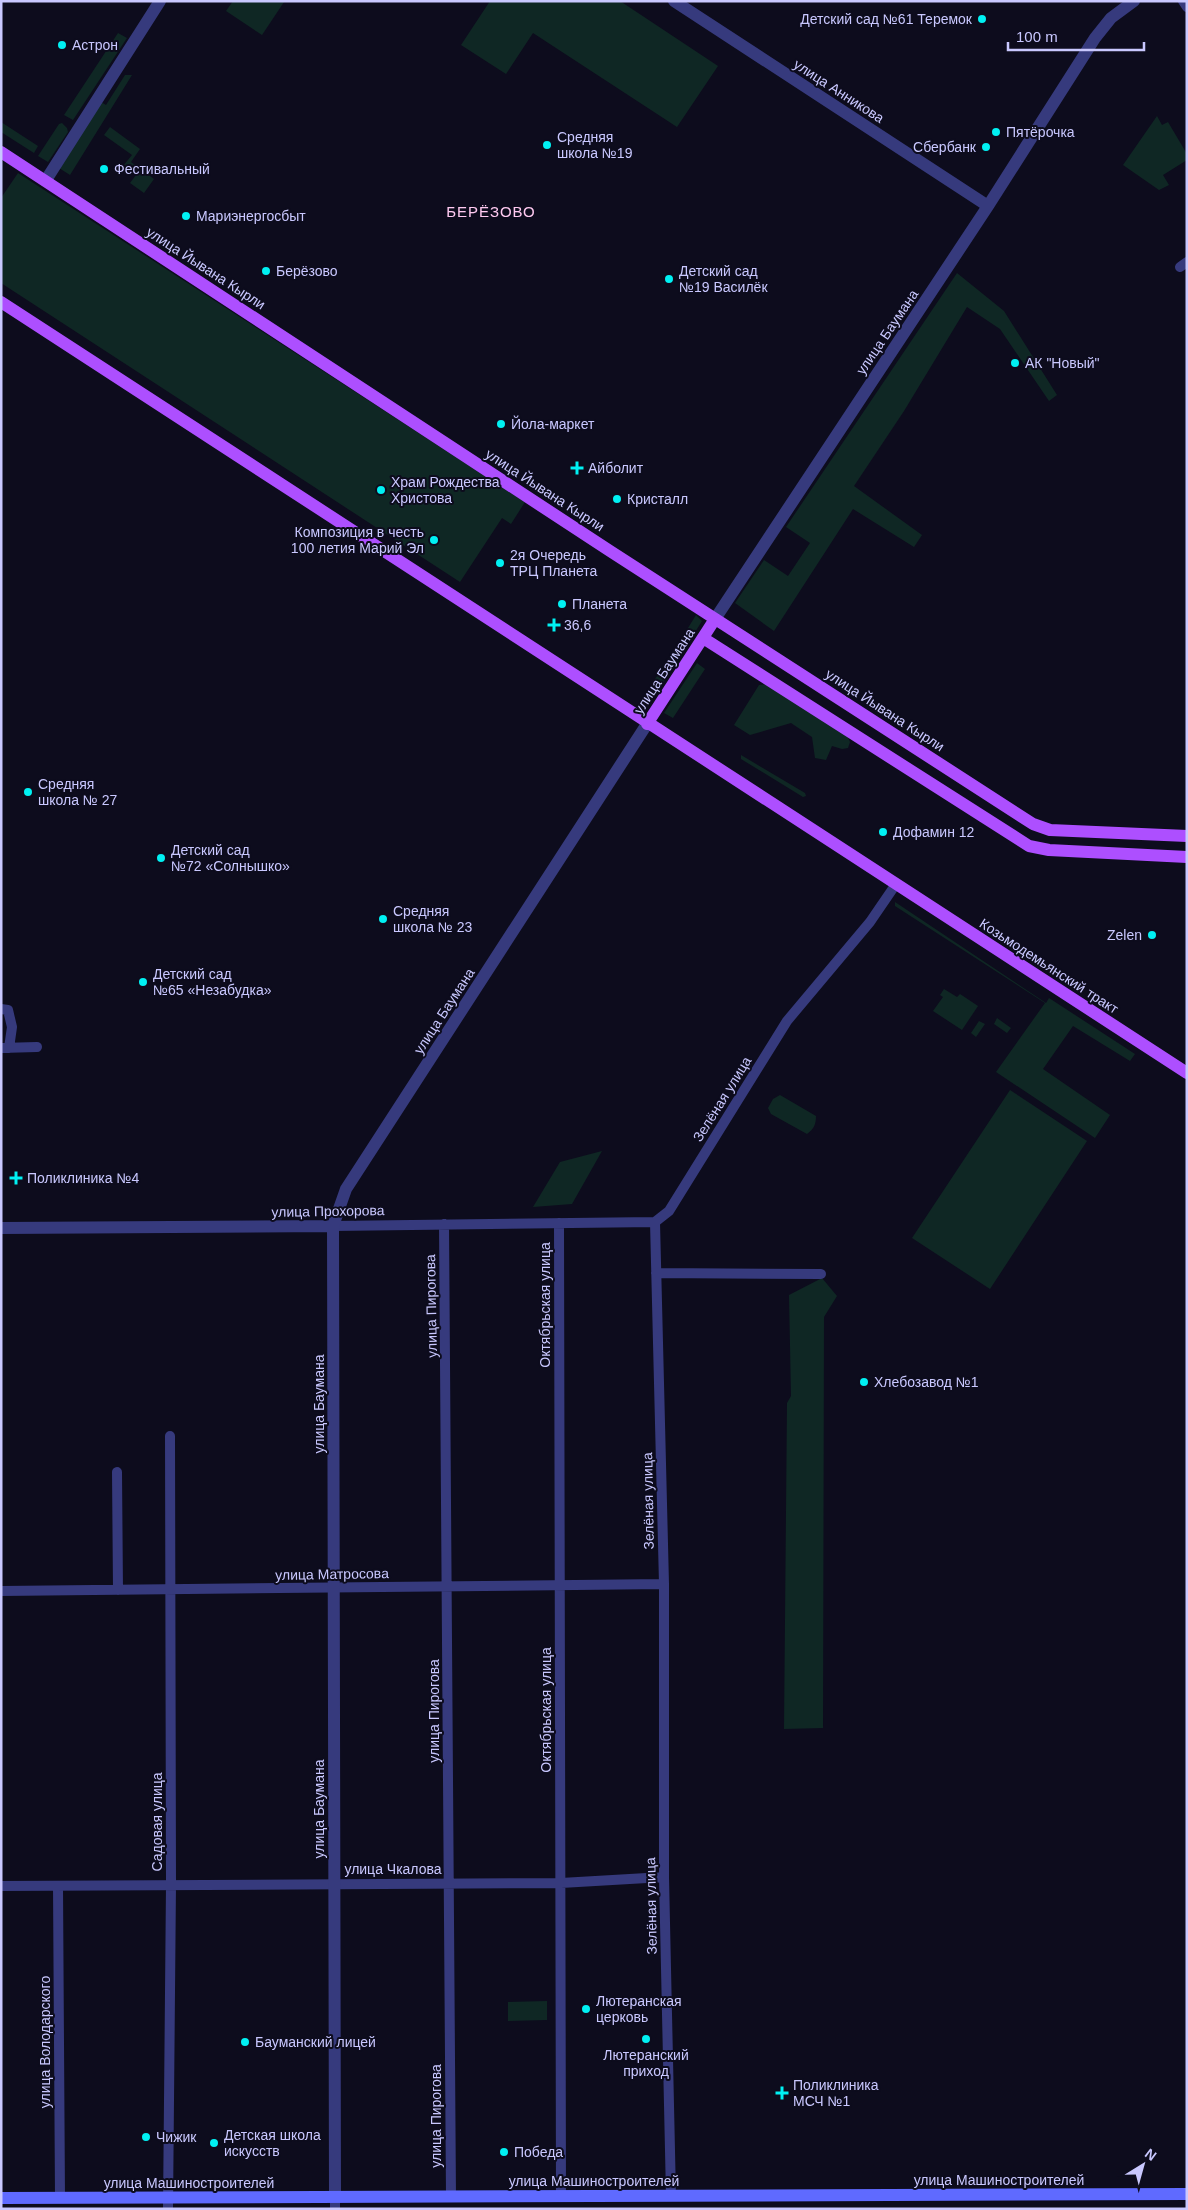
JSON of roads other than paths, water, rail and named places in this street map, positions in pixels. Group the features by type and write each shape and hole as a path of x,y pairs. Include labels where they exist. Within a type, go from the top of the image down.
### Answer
{"main road":[{"name":"улица Йывана Кырли","path":"1,152 715,619 1033,824 1050,830 1187,836"},
{"path":"1,302 647,724 896,884"},
{"name":"улица Баумана","path":"647,724 715,619"},
{"path":"703,638 1022,842 1049,850 1187,857"},
{"path":"852,733 864,715"},
{"path":"1080,852 1081,832"},
{"name":"Козьмодемьянский тракт","path":"896,884 1187,1073"},
{"name":"улица Машиностроителей","path":"1,2198 60,2198 168,2203 335,2203 450,2197 1187,2194"}],"street":[{"path":"46,180 160,1"},
{"name":"улица Анникова","path":"674,1 988,206"},
{"name":"улица Баумана","path":"715,619 988,206 1095,38 1111,18 1134,1"},
{"path":"1183,1 1187,7"},
{"name":"улица Баумана","path":"335,2203 333,1226 346,1189 647,724"},
{"name":"Зелёная улица","path":"671,2196 664,1877 664,1584 655,1222 668,1211 787,1021 870,922 896,884"},
{"path":"1,1009 8,1010 12,1027 5,1048 37,1048"},
{"name":"улица Прохорова","path":"1,1228 655,1222"},
{"name":"Октябрьская улица","path":"559,1223 561,2197"},
{"name":"улица Пирогова","path":"444,1224 448,1586 450,2197"},
{"path":"656,1273 821,1274"},
{"name":"Садовая улица","path":"168,2203 171,1884 170,1436"},
{"path":"117,1472 118,1590"},
{"name":"улица Матросова","path":"1,1591 664,1584"},
{"name":"улица Чкалова","path":"1,1886 561,1882 664,1877"},
{"name":"улица Володарского","path":"58,1886 60,2198"}],"place":[{"name":"Детский сад №61 Теремок","path":"982,19"},
{"name":"Астрон","path":"62,45"},
{"name":"Пятёрочка","path":"996,132"},
{"name":"Средняя школа №19","path":"547,145"},
{"name":"Сбербанк","path":"986,147"},
{"name":"Фестивальный","path":"104,169"},
{"name":"Мариэнергосбыт","path":"186,216"},
{"name":"Берёзово","path":"266,271"},
{"name":"Детский сад №19 Василёк","path":"669,279"},
{"name":"АК \"Новый\"","path":"1015,363"},
{"name":"Йола-маркет","path":"501,424"},
{"name":"Айболит","path":"577,468"},
{"name":"Храм Рождества Христова","path":"381,490"},
{"name":"Кристалл","path":"617,499"},
{"name":"Композиция в честь 100 летия Марий Эл","path":"434,540"},
{"name":"2я Очередь ТРЦ Планета","path":"500,563"},
{"name":"Планета","path":"562,604"},
{"name":"36,6","path":"554,625"},
{"name":"Средняя школа № 27","path":"28,792"},
{"name":"Дофамин 12","path":"883,832"},
{"name":"Детский сад №72 «Солнышко»","path":"161,858"},
{"name":"Средняя школа № 23","path":"383,919"},
{"name":"Zelen","path":"1152,935"},
{"name":"Детский сад №65 «Незабудка»","path":"143,982"},
{"name":"Поликлиника №4","path":"16,1178"},
{"name":"Хлебозавод №1","path":"864,1382"},
{"name":"Лютеранская церковь","path":"586,2009"},
{"name":"Лютеранский приход","path":"646,2039"},
{"name":"Бауманский лицей","path":"245,2042"},
{"name":"Поликлиника МСЧ №1","path":"782,2093"},
{"name":"Чижик","path":"146,2137"},
{"name":"Детская школа искусств","path":"214,2143"},
{"name":"Победа","path":"504,2152"}],"district":[{"name":"БЕРЁЗОВО","path":"491,212"}]}
